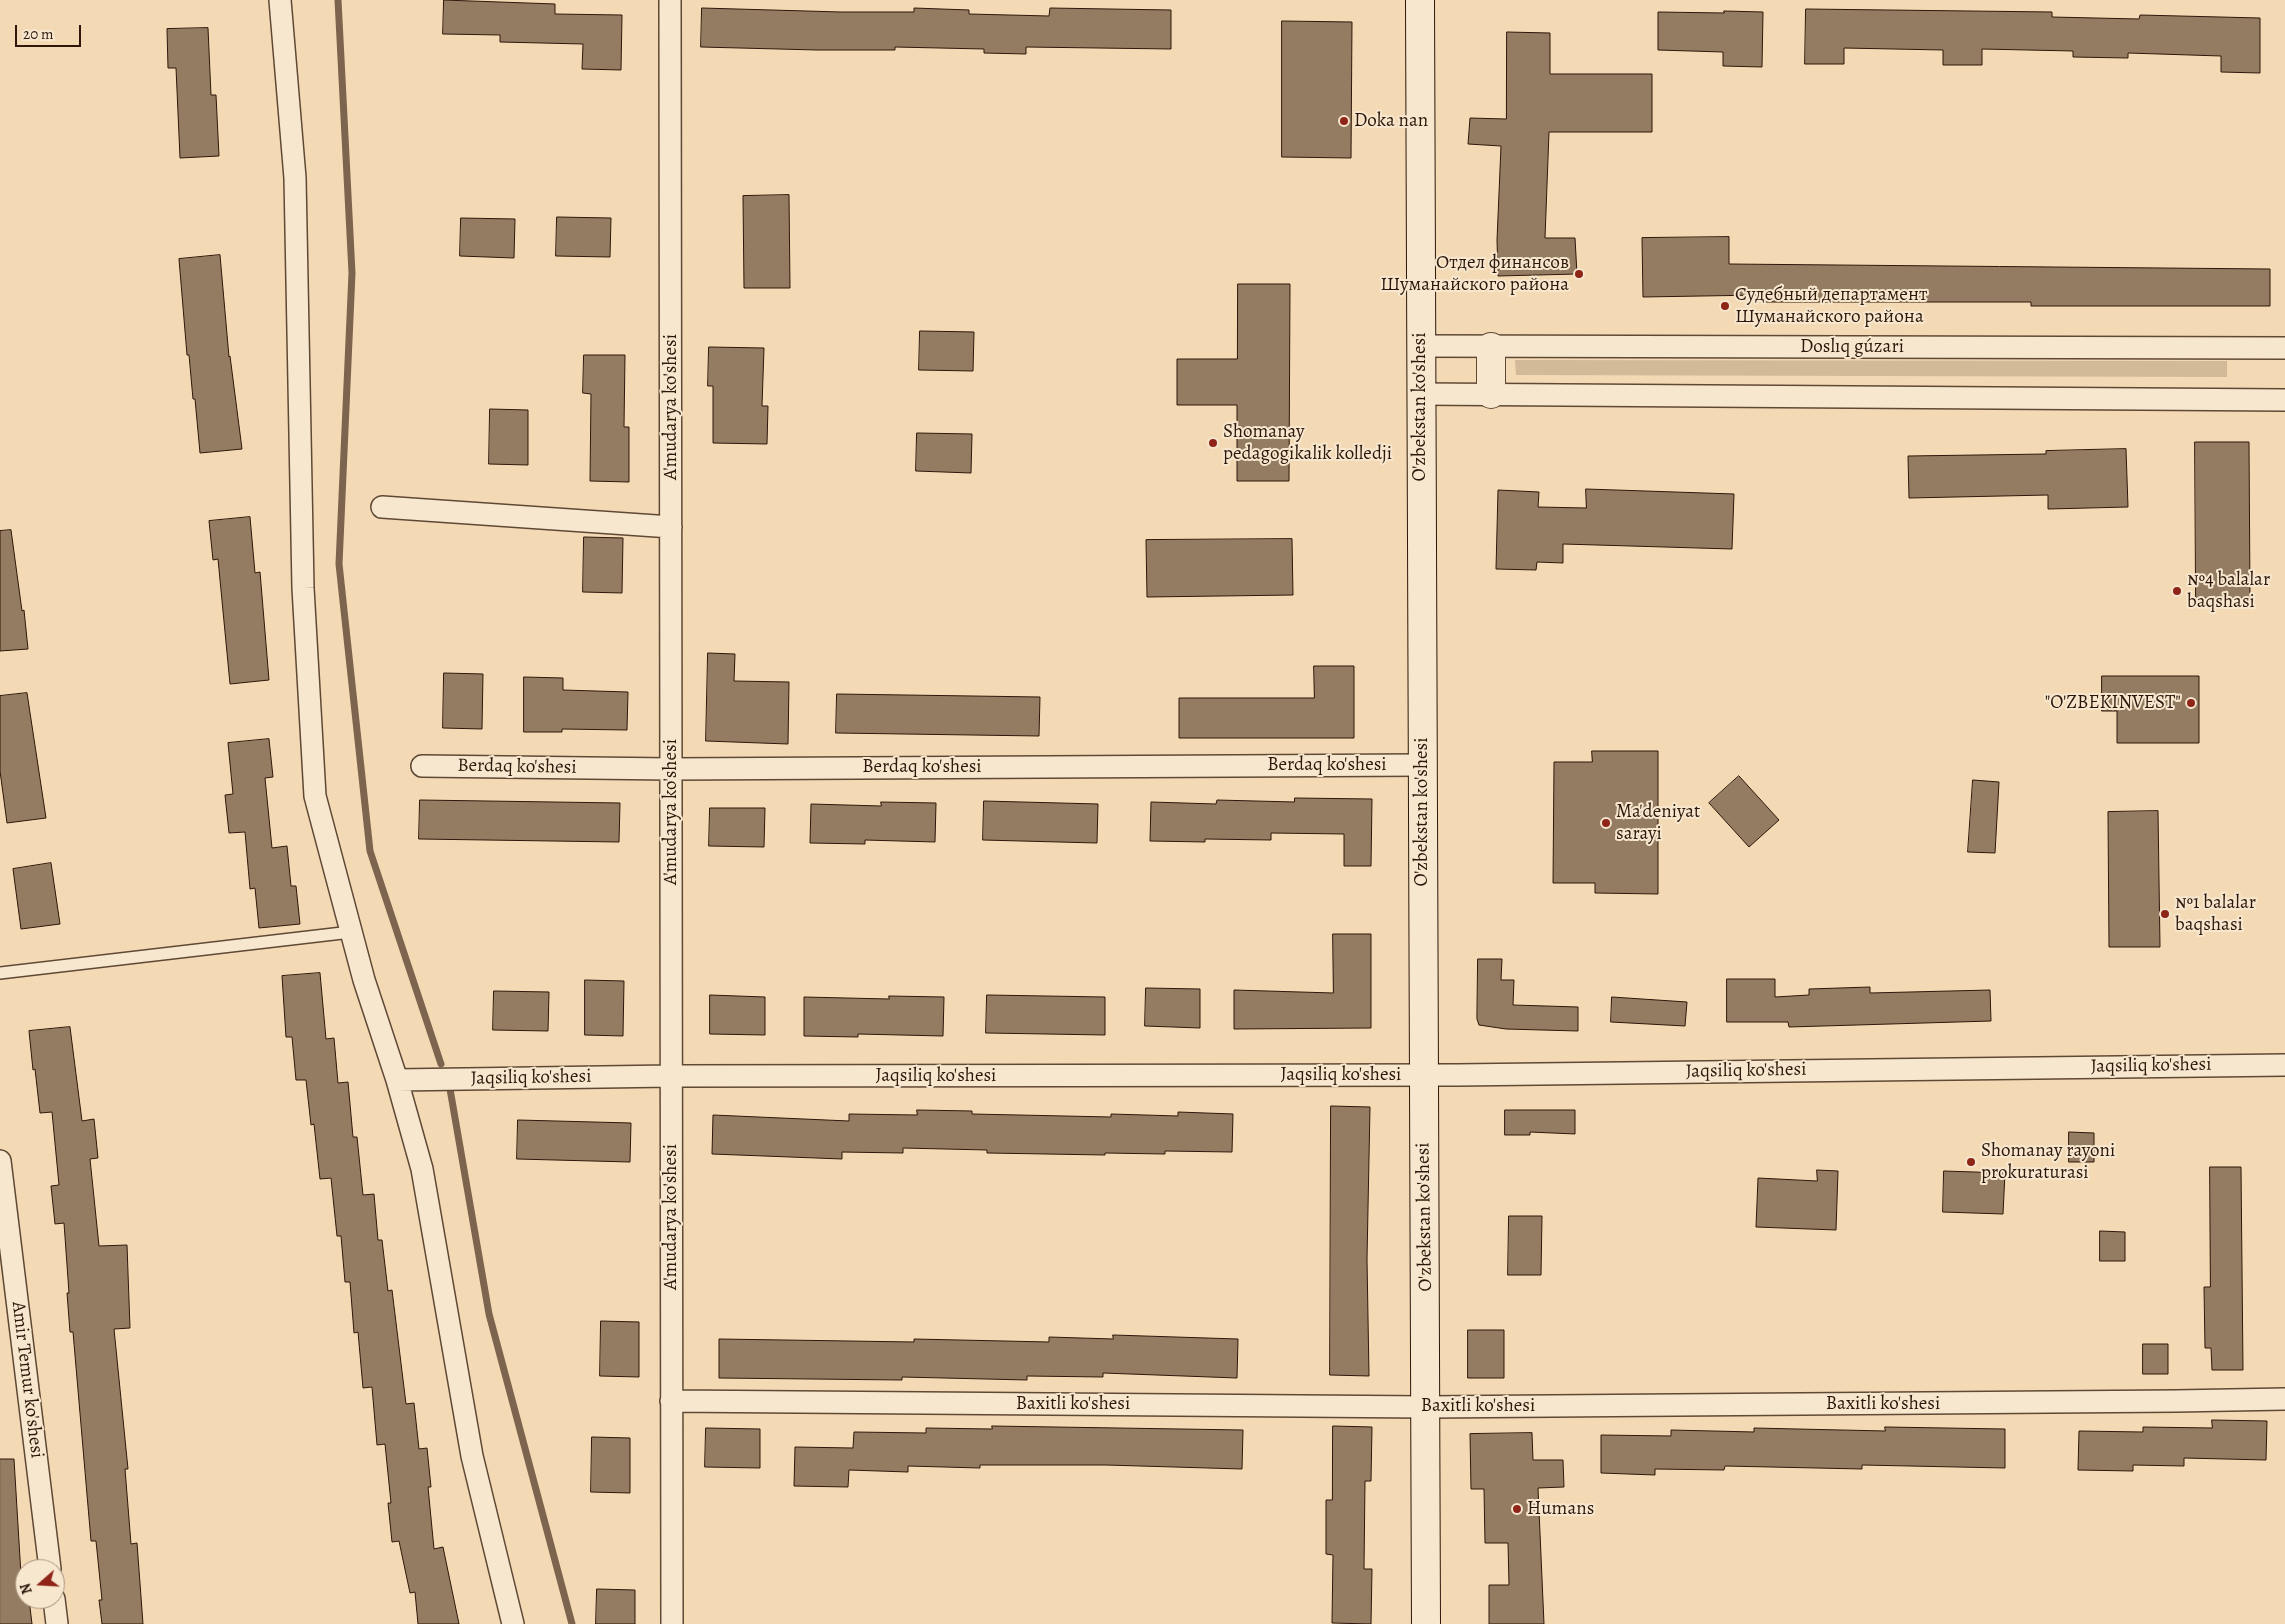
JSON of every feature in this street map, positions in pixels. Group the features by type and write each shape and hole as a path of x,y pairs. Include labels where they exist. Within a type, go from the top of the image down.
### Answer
{"main road":[{"name":"O'zbekstan ko'shesi","path":"1420,0 1419,394 1427,1407 1426,1624"},
{"path":"1491,347 1491,394"}],"street":[{"path":"280,0 295,178 303,588 315,796 364,980 397,1080 422,1169 472,1456 513,1624"},
{"name":"A'mudarya ko'shesi","path":"670,0 672,1624"},
{"name":"Doslıq gúzari","path":"1419,346 2285,348"},
{"path":"1419,394 2285,400"},
{"path":"382,507 671,527"},
{"name":"Berdaq ko'shesi","path":"422,766 671,769 1422,764"},
{"name":"Jaqsiliq ko'shesi","path":"397,1080 671,1076 1424,1074 2285,1064"},
{"name":"Amir Temur ko'shesi","path":"0,1161 49,1559"},
{"name":"Baxitli ko'shesi","path":"671,1402 1427,1407 2156,1402 2285,1399"},
{"path":"55,1609 57,1624"}],"lane":[{"path":"0,973 351,932"}],"shaded area":[{"path":"1515,360 2227,361 2227,377 1516,375"}],"building":[{"path":"444,0 555,4 555,14 622,15 621,70 582,69 583,44 500,42 500,35 443,34"},
{"path":"702,8 914,12 914,8 969,10 969,14 1049,16 1050,8 1171,10 1171,49 1026,47 1026,54 984,53 984,49 895,47 895,50 817,50 701,47"},
{"path":"1806,9 2052,12 2052,17 2139,19 2140,15 2260,18 2260,73 2221,72 2221,56 2128,53 2128,58 2073,57 2073,51 1982,49 1982,65 1943,65 1943,50 1844,48 1844,64 1805,64"},
{"path":"1724,11 1763,12 1762,67 1723,66 1723,52 1658,50 1658,12 1724,13"},
{"path":"1282,21 1352,22 1351,158 1282,157"},
{"path":"208,28 211,95 216,95 219,156 180,158 176,68 168,68 167,29"},
{"path":"1507,32 1550,33 1550,74 1652,74 1652,132 1549,132 1545,238 1575,238 1577,274 1498,276 1497,240 1501,146 1468,144 1470,118 1506,119"},
{"path":"789,195 790,288 744,288 743,196"},
{"path":"557,217 611,218 610,257 556,256"},
{"path":"461,218 515,219 514,258 460,256"},
{"path":"1729,237 1729,264 2270,269 2270,306 2031,306 2031,302 1761,302 1761,295 1643,297 1642,238"},
{"path":"220,255 229,357 242,449 200,453 195,399 193,399 189,355 187,355 179,259"},
{"path":"1238,284 1290,284 1289,481 1237,481 1237,405 1177,405 1177,359 1237,359"},
{"path":"920,331 974,332 973,371 919,370"},
{"path":"709,347 764,348 762,406 768,406 767,444 713,443 713,386 708,386"},
{"path":"584,355 625,355 624,427 629,427 629,482 590,481 591,394 583,393"},
{"path":"490,409 528,410 528,465 489,464"},
{"path":"917,433 972,434 971,473 916,471"},
{"path":"2195,442 2249,442 2250,598 2196,598"},
{"path":"2126,449 2128,507 2048,509 2048,495 1909,498 1908,456 2046,454 2046,451"},
{"path":"1586,489 1734,494 1732,549 1563,544 1563,563 1537,562 1536,570 1496,569 1498,490 1539,492 1538,507 1586,508"},
{"path":"250,517 255,573 260,572 269,680 230,684 218,559 213,560 209,521"},
{"path":"11,530 22,611 24,610 28,649 0,651 0,531"},
{"path":"584,537 623,538 622,593 583,592"},
{"path":"1292,539 1293,595 1147,597 1146,540"},
{"path":"708,653 735,654 734,681 789,682 788,744 706,741"},
{"path":"1314,666 1354,666 1354,738 1179,738 1179,698 1314,698"},
{"path":"444,673 483,674 482,729 443,728"},
{"path":"2102,676 2199,676 2199,743 2117,743 2117,711 2102,711"},
{"path":"524,677 563,678 563,690 628,692 627,730 562,729 562,732 524,732"},
{"path":"27,693 46,818 7,823 0,771 0,696"},
{"path":"837,694 1040,697 1039,736 836,733"},
{"path":"269,739 273,777 265,778 272,848 287,846 291,886 296,886 300,924 259,928 255,888 250,889 245,832 229,833 225,795 233,794 228,743"},
{"name":"Ma'deniyat sarayi","path":"1592,751 1658,751 1658,894 1595,893 1595,883 1553,883 1554,762 1592,762"},
{"path":"1739,776 1779,820 1749,847 1709,803"},
{"path":"1973,780 1999,782 1995,853 1968,852"},
{"path":"1295,798 1372,799 1371,866 1344,866 1344,834 1271,833 1271,840 1205,839 1205,842 1150,841 1151,802 1216,804 1217,800 1294,802"},
{"path":"420,800 620,803 619,842 419,839"},
{"path":"984,801 1098,804 1097,843 983,840"},
{"path":"881,802 936,803 935,842 865,840 865,844 810,843 811,804 881,806"},
{"path":"710,808 765,808 764,847 709,846"},
{"path":"2158,811 2160,947 2109,947 2108,812"},
{"path":"51,863 60,924 21,929 13,869"},
{"path":"1333,934 1371,934 1371,1028 1234,1029 1234,990 1333,993"},
{"path":"1478,959 1502,959 1501,980 1514,980 1513,1005 1578,1007 1578,1031 1506,1029 1479,1025 1477,1019"},
{"path":"320,973 326,1039 334,1038 338,1083 348,1082 353,1137 357,1137 363,1195 374,1194 378,1240 382,1240 388,1291 392,1290 406,1404 414,1403 419,1449 427,1448 431,1487 428,1487 434,1549 443,1547 459,1624 418,1624 415,1592 410,1593 399,1541 392,1542 388,1503 391,1503 385,1444 377,1445 372,1387 363,1388 358,1332 354,1333 350,1282 345,1282 341,1236 337,1236 331,1178 320,1179 314,1124 311,1125 306,1080 296,1080 292,1037 286,1037 282,976"},
{"path":"1727,979 1775,979 1775,997 1809,995 1809,989 1870,987 1870,993 1990,990 1991,1021 1789,1027 1788,1022 1727,1022"},
{"path":"585,980 624,981 623,1036 585,1035"},
{"path":"1146,988 1200,989 1200,1028 1145,1026"},
{"path":"494,991 549,992 548,1031 493,1030"},
{"path":"710,995 765,997 765,1035 710,1034"},
{"path":"987,995 1105,997 1105,1035 986,1033"},
{"path":"889,996 944,997 943,1036 858,1034 858,1037 804,1036 804,997 889,999"},
{"path":"1612,997 1687,1002 1685,1026 1611,1022"},
{"path":"70,1027 82,1121 94,1119 98,1158 90,1159 99,1246 127,1245 130,1328 114,1329 128,1469 125,1469 131,1544 137,1543 143,1624 102,1624 99,1600 102,1600 96,1541 91,1541 73,1332 70,1332 64,1223 55,1224 51,1186 59,1185 52,1112 40,1113 35,1069 33,1070 29,1031"},
{"path":"1331,1106 1370,1107 1367,1259 1369,1376 1330,1375"},
{"path":"917,1110 972,1111 972,1114 1111,1117 1111,1114 1178,1116 1178,1112 1233,1114 1232,1152 1165,1151 1165,1154 1105,1153 1105,1155 987,1153 987,1150 903,1148 903,1153 842,1152 842,1159 712,1154 713,1115 849,1121 849,1114 917,1115"},
{"path":"1505,1110 1575,1110 1575,1134 1530,1132 1530,1135 1505,1135"},
{"path":"518,1120 631,1123 630,1162 517,1159"},
{"path":"2069,1132 2094,1133 2094,1162 2069,1162"},
{"path":"2210,1167 2241,1167 2243,1370 2212,1370 2211,1348 2205,1348 2204,1287 2210,1287"},
{"path":"1817,1170 1838,1171 1836,1230 1756,1227 1758,1178 1817,1181"},
{"path":"1944,1171 2005,1173 2003,1214 1943,1212"},
{"path":"1509,1216 1542,1216 1541,1275 1508,1275"},
{"path":"2100,1231 2125,1232 2125,1261 2100,1261"},
{"path":"601,1321 639,1322 639,1377 600,1376"},
{"path":"1468,1330 1504,1330 1504,1378 1468,1378"},
{"path":"1113,1335 1238,1339 1237,1378 1103,1373 1103,1377 1027,1376 1027,1380 902,1377 902,1380 719,1378 719,1339 914,1342 914,1339 1049,1342 1049,1337 1113,1339"},
{"path":"2143,1344 2168,1344 2168,1374 2143,1374"},
{"path":"2212,1420 2267,1421 2266,1460 2184,1458 2184,1466 2133,1465 2133,1471 2078,1470 2079,1431 2143,1432 2143,1427 2212,1428"},
{"path":"992,1426 1243,1430 1242,1469 1106,1465 980,1465 980,1468 908,1466 908,1472 849,1470 848,1487 794,1486 795,1447 853,1448 854,1432 926,1433 926,1428 992,1429"},
{"path":"1333,1426 1372,1427 1371,1481 1365,1481 1364,1569 1372,1569 1371,1624 1332,1623 1333,1555 1326,1554 1326,1500 1332,1500"},
{"path":"1885,1427 2005,1429 2005,1468 1862,1465 1862,1469 1725,1466 1724,1470 1655,1469 1655,1475 1601,1473 1601,1435 1671,1436 1671,1430 1754,1432 1754,1428 1885,1431"},
{"path":"706,1428 760,1429 760,1468 705,1467"},
{"path":"1532,1433 1533,1460 1563,1460 1564,1487 1538,1488 1544,1624 1489,1624 1489,1585 1509,1585 1508,1543 1485,1543 1484,1489 1471,1489 1470,1434"},
{"path":"592,1437 630,1438 630,1493 591,1492"},
{"path":"0,1459 14,1459 20,1559 15,1559 15,1609 30,1609 32,1624 0,1624"},
{"path":"597,1589 635,1590 635,1624 596,1624"}],"waterway":[{"path":"338,0 352,273 339,564 370,851 441,1064"},
{"path":"450,1089 489,1314 572,1624"}],"place":[{"name":"Doka nan","path":"1344,121"},
{"name":"Отдел финансов Шуманайского района","path":"1579,274"},
{"name":"Судебный департамент Шуманайского района","path":"1725,306"},
{"name":"Shomanay pedagogikalik kolledji","path":"1213,443"},
{"name":"№4 balalar baqshasi","path":"2177,591"},
{"name":"\"O'ZBEKINVEST\"","path":"2191,703"},
{"name":"Ma'deniyat sarayi","path":"1606,823"},
{"name":"№1 balalar baqshasi","path":"2165,914"},
{"name":"Shomanay rayoni prokuraturasi","path":"1971,1162"},
{"name":"Humans","path":"1517,1509"}]}
